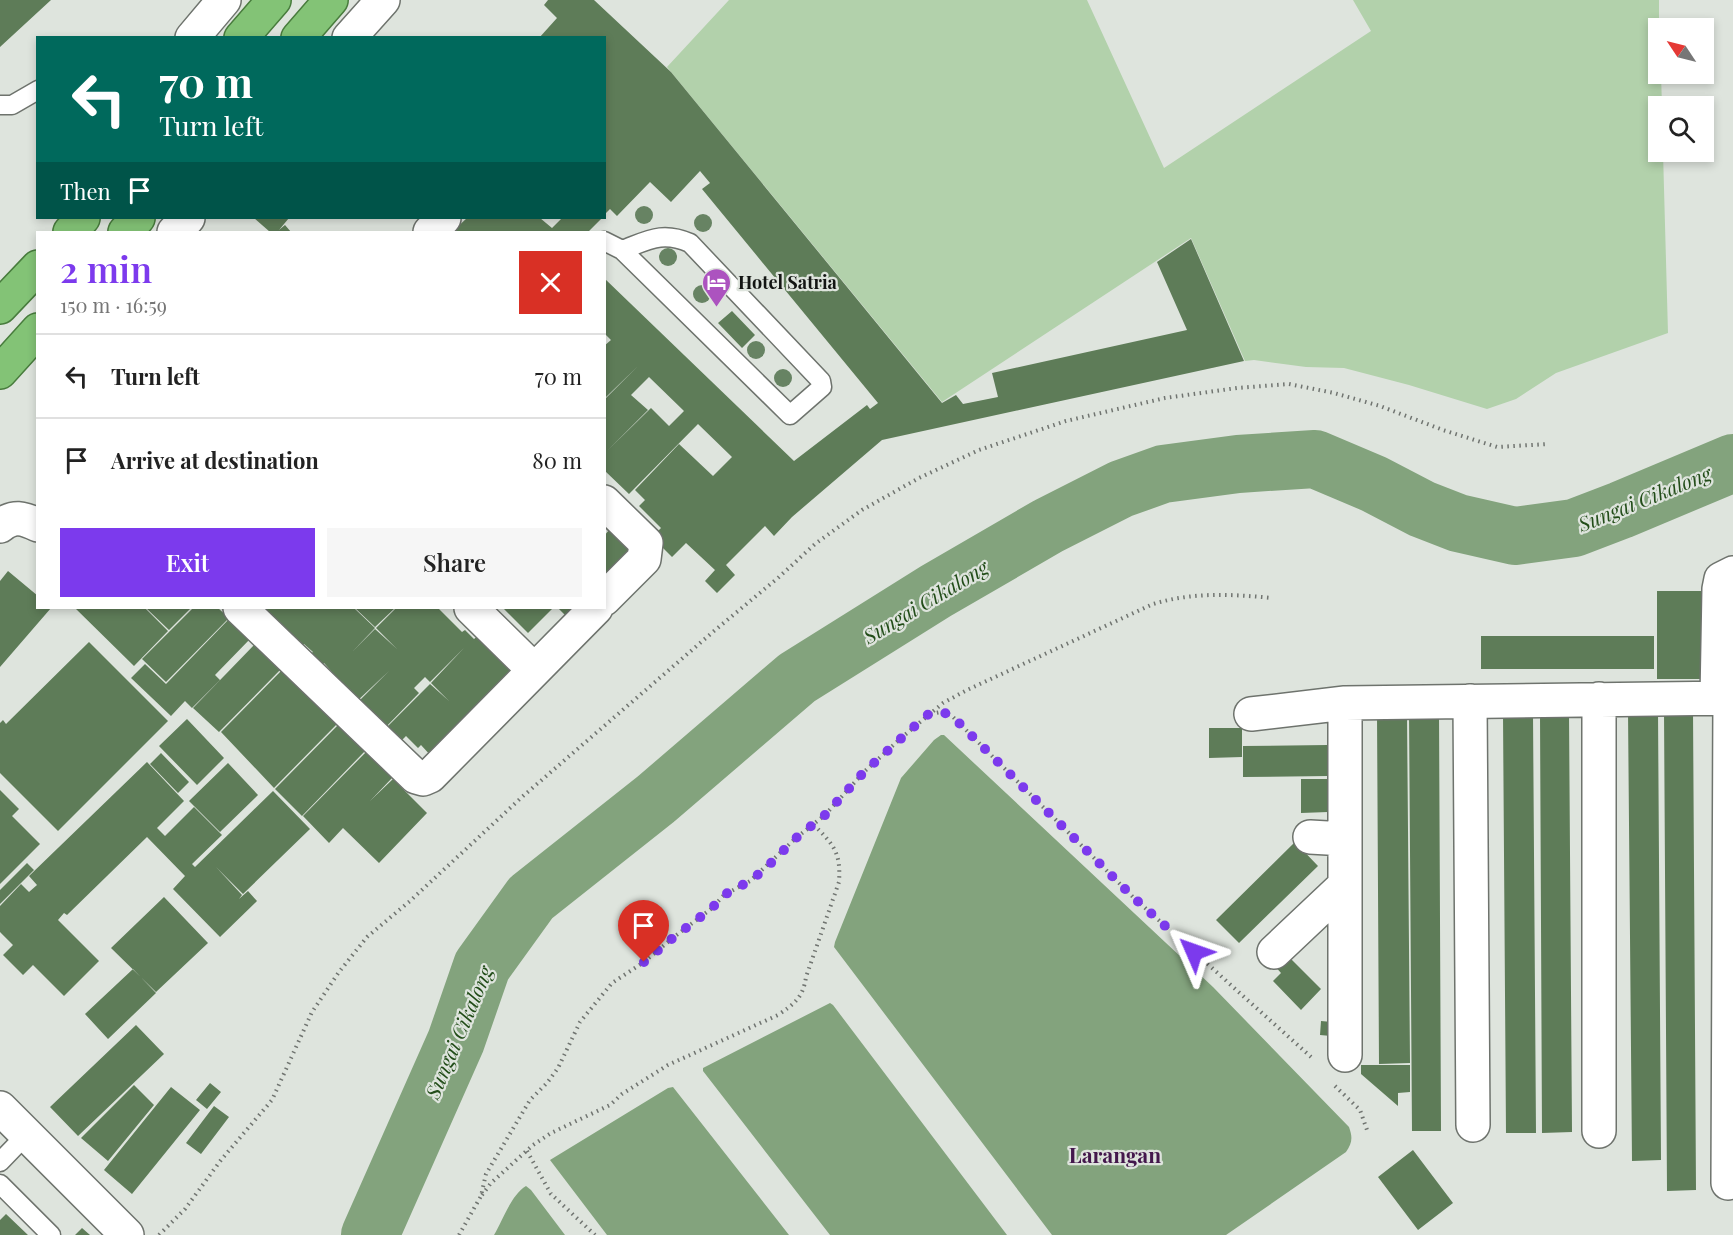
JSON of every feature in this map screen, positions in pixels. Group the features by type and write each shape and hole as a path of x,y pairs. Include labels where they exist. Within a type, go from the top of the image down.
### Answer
{"highway":[{"path":"243,36 274,0"},
{"path":"300,36 331,0"},
{"path":"70,231 81,219"},
{"path":"126,231 137,219"},
{"path":"0,307 36,269"},
{"path":"18,356 36,333"}],"street":[{"path":"194,36 223,0"},
{"path":"351,36 383,0"},
{"path":"175,231 187,219"},
{"path":"431,231 443,219"},
{"path":"606,504 646,543 646,553 644,559 606,596"},
{"path":"0,526 13,518 23,518 36,524"},
{"path":"1728,1183 1727,698 1719,589 1721,579 1733,573"},
{"path":"241,609 419,779 430,776 595,609"},
{"path":"472,609 534,670"},
{"path":"1251,714 1345,702 1727,698"},
{"path":"1599,699 1599,1131"},
{"path":"1470,701 1473,1125"},
{"path":"1329,1065 1345,885 1345,702"},
{"path":"1310,837 1345,838"},
{"path":"1274,952 1345,885"},
{"path":"0,1108 127,1235"}],"lane":[{"path":"0,105 12,105 36,91"},
{"path":"606,242 622,250 787,413 794,414 822,387 821,381 690,243 675,236 657,236 622,250"},
{"path":"0,1162 27,1134"},
{"path":"0,1184 51,1235"}],"path":[{"path":"159,1235 185,1209 221,1160 272,1100 312,1012 339,972 367,937 574,751 815,544 862,510 919,478 979,450 1032,431 1165,398 1237,388 1289,384 1334,393 1380,406 1443,430 1497,447 1548,444"},
{"path":"481,1196 486,1174 530,1100 558,1068 580,1022 612,983 644,962 711,909 724,895 750,881 796,838 814,825 864,772 927,715 967,690 1153,604 1176,597 1226,594 1272,598"},
{"path":"927,715 941,712 951,715 1133,897 1308,1054 1329,1065 1360,1110 1367,1130"},
{"path":"459,1235 491,1183 551,1133 610,1105 622,1094 668,1065 778,1015 793,1005 804,992 806,977 839,882 838,854 814,825"},
{"path":"527,1151 551,1194 595,1235"}],"shaded area":[{"path":"729,0 1087,0 1164,168 1371,31 1353,0 1659,0 1659,18 1648,18 1648,84 1661,84 1662,96 1648,96 1648,162 1663,162 1668,333 1556,373 1516,399 1487,409 1344,368 1245,361 1191,238 942,402 667,67"},
{"path":"941,735 944,735 1213,987 1349,1127 1351,1140 1346,1152 1226,1235 1052,1235 834,947 901,778"},
{"path":"830,1003 1007,1235 830,1235 703,1071 703,1068"},
{"path":"673,1087 789,1235 607,1235 550,1160"},
{"path":"526,1186 565,1235 494,1235 516,1195"}],"building":[{"path":"0,0 51,0 0,47"},
{"path":"548,0 594,0 671,72 942,403 956,395 963,404 998,397 992,373 1187,330 1157,262 1191,239 1244,361 882,440 792,517 774,536 765,526 726,565 735,575 717,593 705,581 715,570 686,543 672,557 652,537 661,528 639,506 645,500 635,490 679,444 713,476 732,457 698,424 629,494 606,472 606,398 638,366 606,397 606,344 611,340 606,335 606,280 794,461 867,405 870,409 878,403 702,189 710,183 700,171 671,202 650,182 617,216 610,209 606,213 606,36 541,36 557,18 544,5","holes":["649,377 684,411 669,426 651,408 608,450 648,410 631,395"]},
{"path":"255,219 288,219 279,230 285,225 290,231 269,231"},
{"path":"466,219 541,219 552,228 561,219 601,219 589,231 453,231"},
{"path":"732,311 755,335 742,348 718,323"},
{"path":"609,530 631,552 606,578 606,534"},
{"path":"8,571 36,594 36,609 50,609 0,667 0,581"},
{"path":"1657,591 1709,591 1708,679 1657,679"},
{"path":"76,609 146,609 168,631 134,666"},
{"path":"147,609 190,609 169,630"},
{"path":"192,609 219,609 229,618 166,682 142,659"},
{"path":"257,609 355,609 375,628 352,652 375,629 397,649 376,628 395,609 439,609 462,632 465,630 474,639 480,634 517,671 432,757 421,745 418,748 406,736 396,746 382,732 430,684 449,701 431,683 464,648 430,682 425,677 414,688 419,693 381,732 355,705 389,671 355,703 328,677 332,672 324,663 322,666 310,654 313,652 304,644 298,650"},
{"path":"356,609 394,609 375,627"},
{"path":"504,609 552,609 528,633"},
{"path":"559,609 575,609 567,617"},
{"path":"229,619 250,639 215,675 220,680 192,708 185,701 171,716 131,678 145,664 166,684"},
{"path":"1481,636 1654,636 1654,669 1481,669"},
{"path":"89,642 168,721 58,831 0,773 0,723 3,720 6,724"},
{"path":"255,644 281,669 219,732 193,708"},
{"path":"282,670 337,724 274,788 221,732"},
{"path":"1693,710 1696,1190 1667,1191 1664,711"},
{"path":"1409,711 1439,711 1441,1131 1412,1131"},
{"path":"1628,711 1658,711 1661,1160 1632,1161"},
{"path":"1407,713 1410,1063 1379,1064 1377,714"},
{"path":"1540,713 1569,713 1572,1132 1542,1133"},
{"path":"1503,714 1533,714 1536,1133 1506,1133"},
{"path":"187,719 224,758 197,785 159,746"},
{"path":"338,725 365,751 302,816 275,789"},
{"path":"1209,728 1242,728 1242,757 1209,758"},
{"path":"1328,745 1328,776 1243,777 1243,746"},
{"path":"366,752 392,778 370,801 393,779 427,813 379,863 343,828 329,843 303,816"},
{"path":"161,753 189,782 178,793 150,764"},
{"path":"147,762 184,801 157,828 165,836 194,807 222,835 192,864 195,867 273,791 310,829 243,894 216,867 242,895 239,899 248,891 257,901 220,937 173,889 185,876 147,837 67,915 64,913 58,920 99,961 64,996 33,965 23,975 3,955 13,945 0,932 0,906 21,884 29,892 37,885 29,876"},
{"path":"228,763 258,795 220,832 189,801"},
{"path":"1301,779 1329,779 1328,812 1301,813"},
{"path":"0,790 19,809 12,816 40,844 0,884"},
{"path":"1295,842 1318,866 1239,943 1216,920"},
{"path":"27,863 34,870 0,904 0,890"},
{"path":"164,897 208,943 156,992 111,948"},
{"path":"1285,953 1321,989 1301,1010 1273,981 1281,973 1273,964"},
{"path":"133,969 156,993 108,1039 85,1014"},
{"path":"1321,1021 1332,1022 1331,1036 1320,1035"},
{"path":"136,1025 164,1054 78,1136 50,1107"},
{"path":"1361,1065 1410,1065 1410,1092 1398,1093 1398,1106 1361,1074"},
{"path":"210,1083 221,1092 207,1109 196,1100"},
{"path":"134,1085 154,1105 108,1161 81,1138"},
{"path":"171,1087 200,1110 132,1194 104,1170"},
{"path":"214,1106 229,1117 201,1154 186,1143"},
{"path":"1413,1150 1453,1203 1418,1230 1378,1177"},
{"path":"6,1214 28,1235 0,1235 0,1220"},
{"path":"82,1228 90,1235 75,1235"}],"waterway":[{"name":"Sungai Cikalong","path":"370,1235 456,1041 482,966 531,898 656,799 797,678 936,591 1048,526 1121,489 1163,474 1238,464 1315,459 1374,484 1422,509 1458,523 1515,536 1574,528 1733,463"}],"place":[{"name":"Hotel Satria","path":"717,308"}],"district":[{"name":"Larangan","path":"1115,1154"}],"route":[{"path":"644,962 711,909 724,895 750,881 765,869 796,838 825,815 864,772 900,739 927,715 941,712 951,715 1133,897 1194,952"}]}
